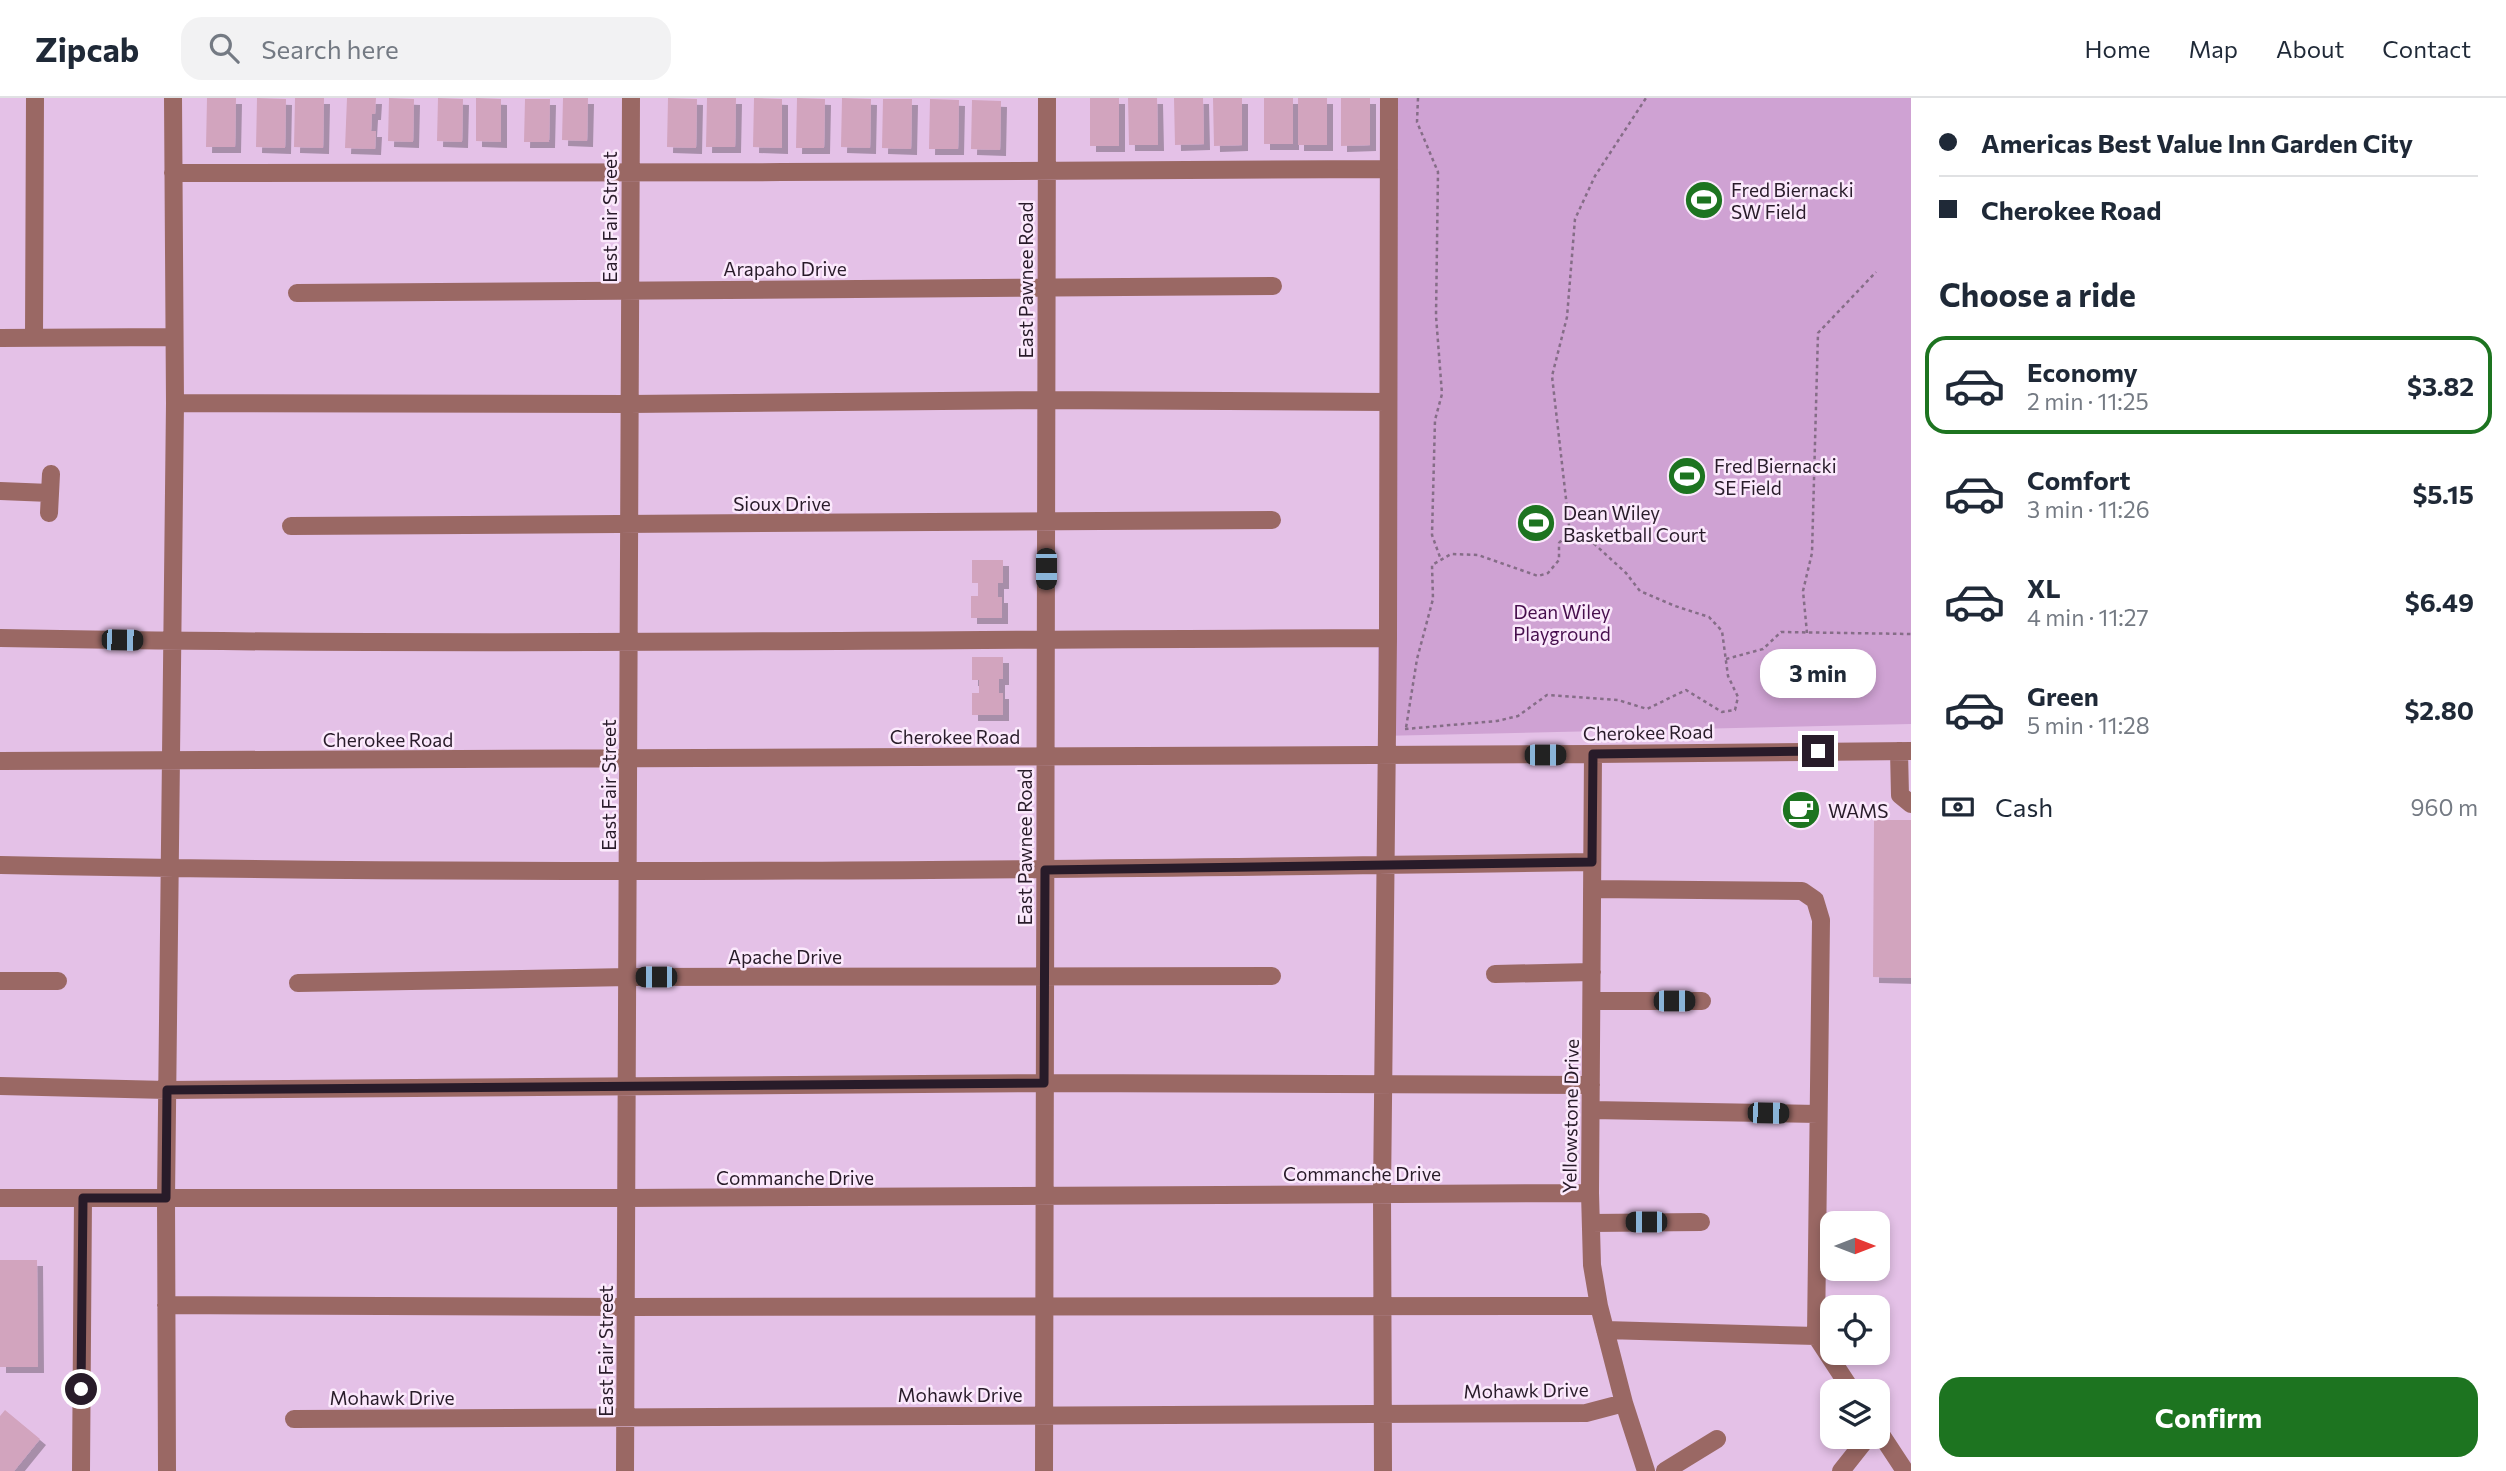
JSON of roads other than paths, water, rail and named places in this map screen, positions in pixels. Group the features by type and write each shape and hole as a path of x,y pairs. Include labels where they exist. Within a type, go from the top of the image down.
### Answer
{"street":[{"path":"34,338 35,98"},
{"path":"167,1471 168,868 174,403 173,98"},
{"name":"East Fair Street","path":"625,1471 631,98"},
{"name":"East Pawnee Road","path":"1044,1471 1047,98"},
{"path":"1383,1471 1382,1194 1388,755 1389,98"},
{"path":"173,173 630,170 1047,173 1389,169"},
{"name":"Arapaho Drive","path":"297,293 1273,286"},
{"path":"0,338 174,337"},
{"path":"174,403 629,404 1046,400 1388,402"},
{"path":"49,513 51,474"},
{"path":"0,491 50,493"},
{"name":"Sioux Drive","path":"291,526 1272,520"},
{"path":"0,638 629,642 1388,638"},
{"path":"1905,751 1900,795 1911,804"},
{"name":"Cherokee Road","path":"0,761 1905,751"},
{"name":"Yellowstone Drive","path":"1593,754 1590,1193 1592,1265 1599,1306 1624,1403 1646,1471"},
{"path":"0,865 168,868 1045,870 1592,862"},
{"path":"1592,889 1802,891 1815,900 1821,920 1816,1336 1844,1379"},
{"path":"1495,974 1592,972"},
{"name":"Apache Drive","path":"298,983 629,977 1272,976"},
{"path":"0,981 58,981"},
{"path":"1592,1001 1702,1001"},
{"path":"0,1086 167,1090 1044,1083 1591,1085"},
{"path":"1591,1110 1818,1114"},
{"name":"Commanche Drive","path":"0,1198 1590,1193"},
{"path":"81,1471 83,1198"},
{"path":"1591,1223 1701,1222"},
{"path":"166,1305 1599,1306"},
{"path":"1605,1330 1816,1336"},
{"name":"Mohawk Drive","path":"294,1419 1586,1413 1624,1403"},
{"path":"1665,1471 1717,1439"},
{"path":"1890,1448 1905,1471"},
{"path":"1840,1471 1858,1449"}],"place":[{"name":"Fred Biernacki SW Field","path":"1704,200"},
{"name":"Fred Biernacki SE Field","path":"1687,476"},
{"name":"Dean Wiley Basketball Court","path":"1536,523"},
{"name":"WAMS","path":"1801,810"}],"park label":[{"name":"Dean Wiley Playground","path":"1562,622"}]}
